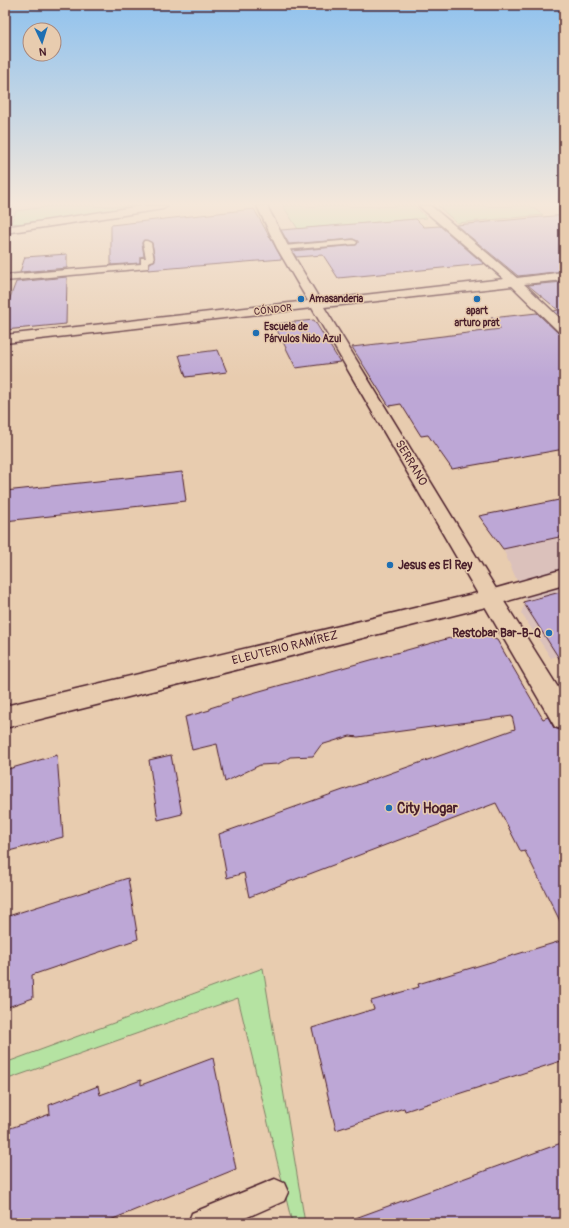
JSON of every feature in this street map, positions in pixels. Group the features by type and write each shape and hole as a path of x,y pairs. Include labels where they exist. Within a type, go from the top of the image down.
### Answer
{"street":[{"name":"SERRANO","path":"292,263 490,598 564,719"},
{"path":"493,263 515,282 564,329"},
{"name":"CÓNDOR","path":"5,339 318,305 564,276"},
{"name":"ELEUTERIO RAMÍREZ","path":"5,717 490,598 564,577"}],"lane":[{"path":"5,278 145,266 145,263"},
{"path":"202,1223 275,1192"}],"shaded area":[{"path":"564,536 564,666 557,656 551,658 521,613 526,601 503,549"}],"green space":[{"path":"263,968 305,1223 292,1223 238,998 5,1080 5,1063"}],"building":[{"path":"23,263 67,263 67,268 20,272"},
{"path":"111,263 136,263 111,265"},
{"path":"150,263 230,263 148,270"},
{"path":"328,263 484,264 338,278"},
{"path":"503,263 564,263 564,271 518,276"},
{"path":"67,277 66,324 5,330 5,311 16,282"},
{"path":"564,282 564,320 554,311 558,310 528,285"},
{"path":"537,313 558,333 564,334 564,449 452,469 428,435 421,436 401,404 389,406 352,347 501,329 491,318"},
{"path":"314,320 340,362 296,368 274,324"},
{"path":"218,350 227,372 186,377 179,355"},
{"path":"182,472 186,501 5,521 5,491"},
{"path":"564,499 564,536 503,549 479,516"},
{"name":"Restobar Bar-B-Q","path":"564,591 564,666 523,602"},
{"path":"475,631 497,640 543,719 548,717 554,728 564,731 564,929 525,851 521,852 496,803 249,897 244,873 227,878 219,834 515,729 512,716 358,737 350,736 321,745 313,756 290,757 278,764 260,765 225,782 217,744 192,750 185,717 210,710 210,708 232,701 231,699"},
{"path":"57,755 63,837 5,852 5,770"},
{"path":"171,755 182,814 158,820 149,760"},
{"path":"128,878 138,939 32,975 33,998 5,1008 5,917"},
{"path":"564,940 564,1060 405,1111 404,1108 336,1130 312,1028 374,1009 371,1001 419,987 418,984"},
{"path":"213,1058 236,1169 103,1223 5,1223 5,1130 50,1114 49,1105 98,1086 100,1095 141,1080 141,1085"},
{"path":"564,1142 564,1223 350,1223 350,1220"}],"place":[{"name":"Amasanderia","path":"301,299"},
{"name":"apart arturo prat","path":"477,299"},
{"name":"Escuela de Párvulos Nido Azul","path":"256,333"},
{"name":"Jesus es El Rey","path":"390,565"},
{"name":"Restobar Bar-B-Q","path":"549,633"},
{"name":"City Hogar","path":"389,808"}]}
